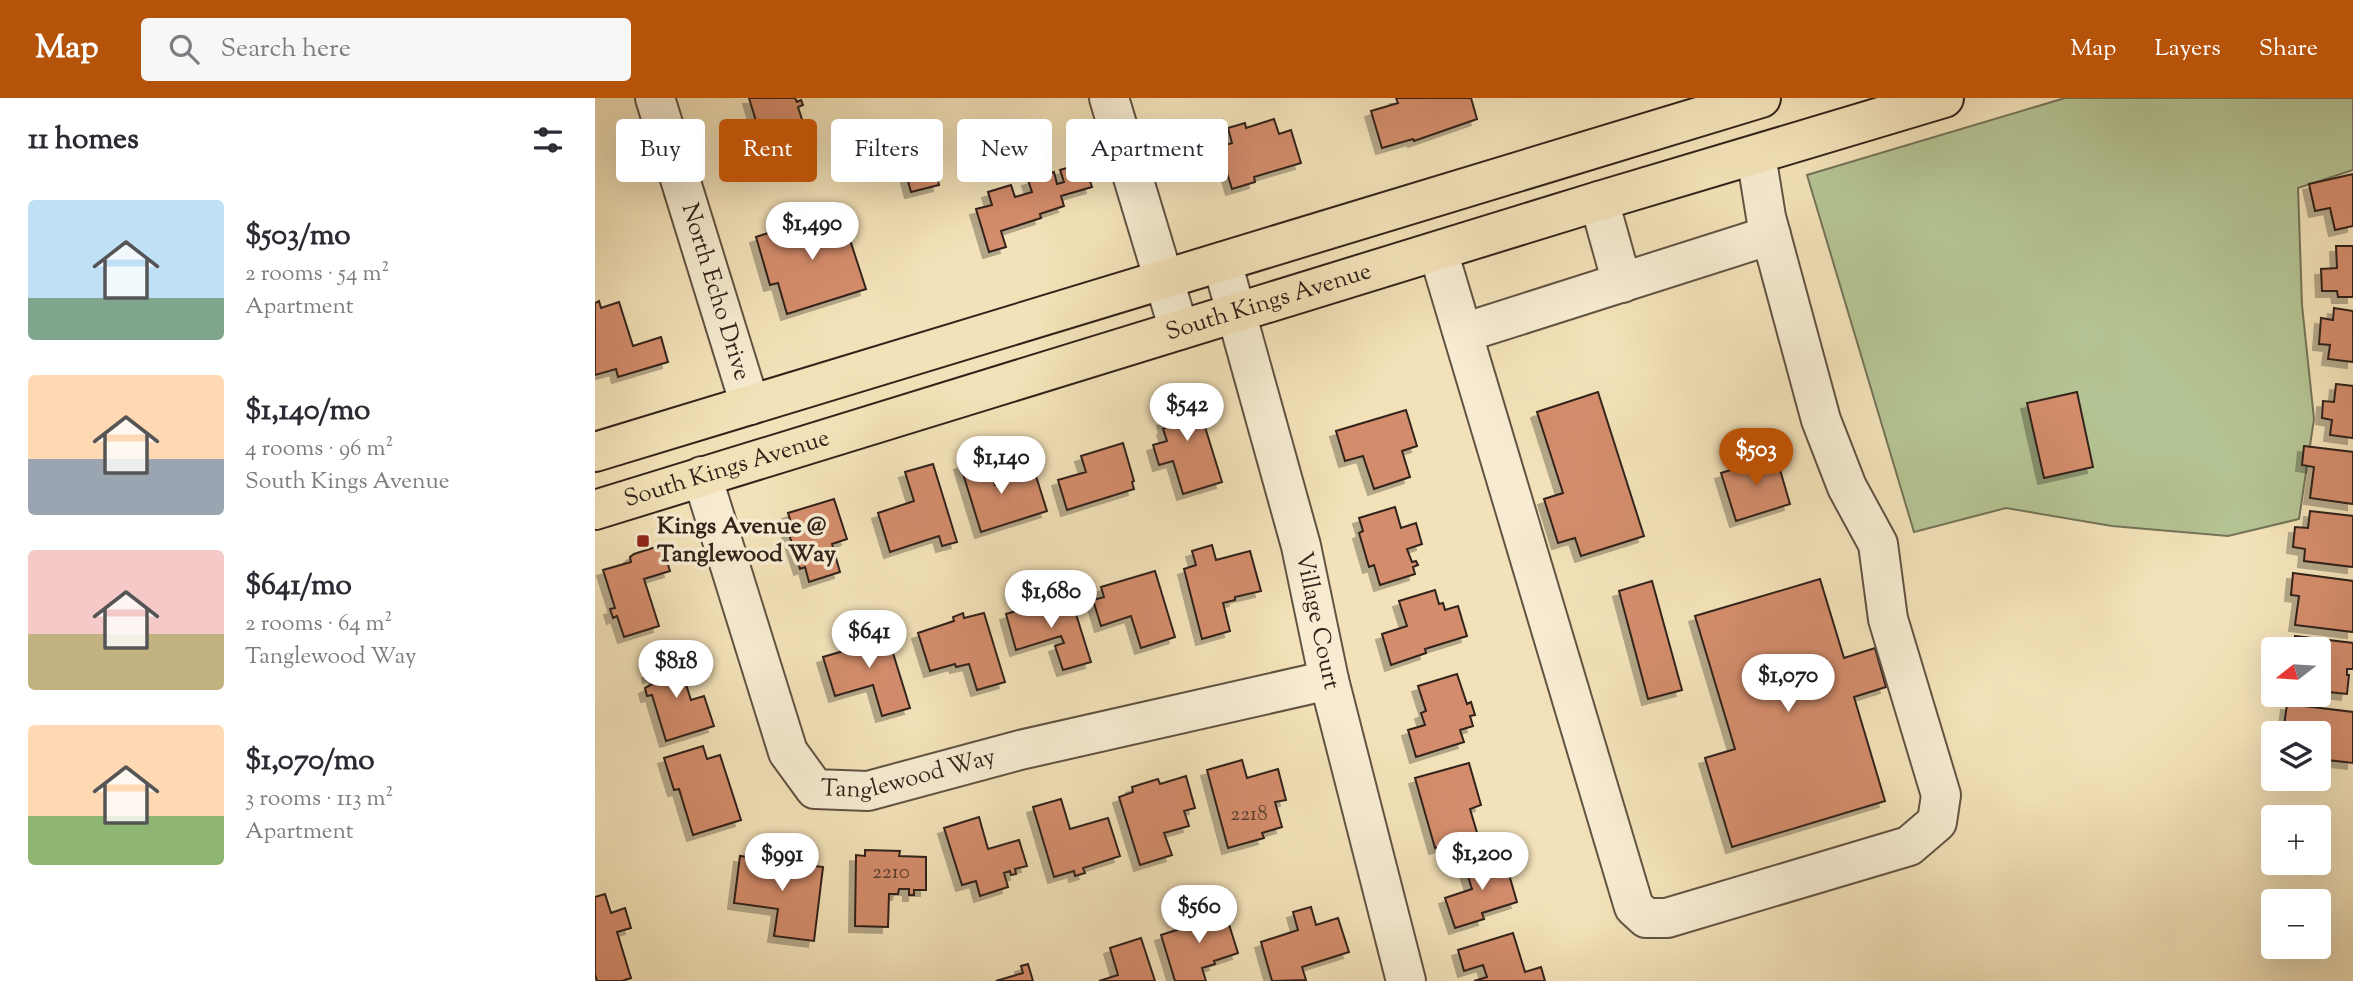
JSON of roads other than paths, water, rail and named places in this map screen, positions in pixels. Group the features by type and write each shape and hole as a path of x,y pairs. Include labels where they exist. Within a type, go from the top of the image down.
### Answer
{"main road":[{"path":"595,452 1761,98"},
{"name":"South Kings Avenue","path":"595,510 1599,201 1944,98"},
{"path":"1585,151 1599,201"}],"street":[{"name":"North Echo Drive","path":"655,98 750,405"},
{"path":"1109,98 1179,330"},
{"path":"1439,251 1633,906 1646,918 1667,918 1909,846 1937,822 1941,795 1888,619 1878,544 1847,486 1821,420 1772,235 1756,155"},
{"path":"1599,201 1622,283"},
{"path":"1463,333 1772,235"},
{"name":"Village Court","path":"1222,262 1301,546 1329,680 1406,981"},
{"name":"Tanglewood Way","path":"702,476 788,752 815,789 868,791 1020,750 1329,680"}],"place":[{"name":"Kings Avenue @ Tanglewood Way","path":"643,541"}]}
